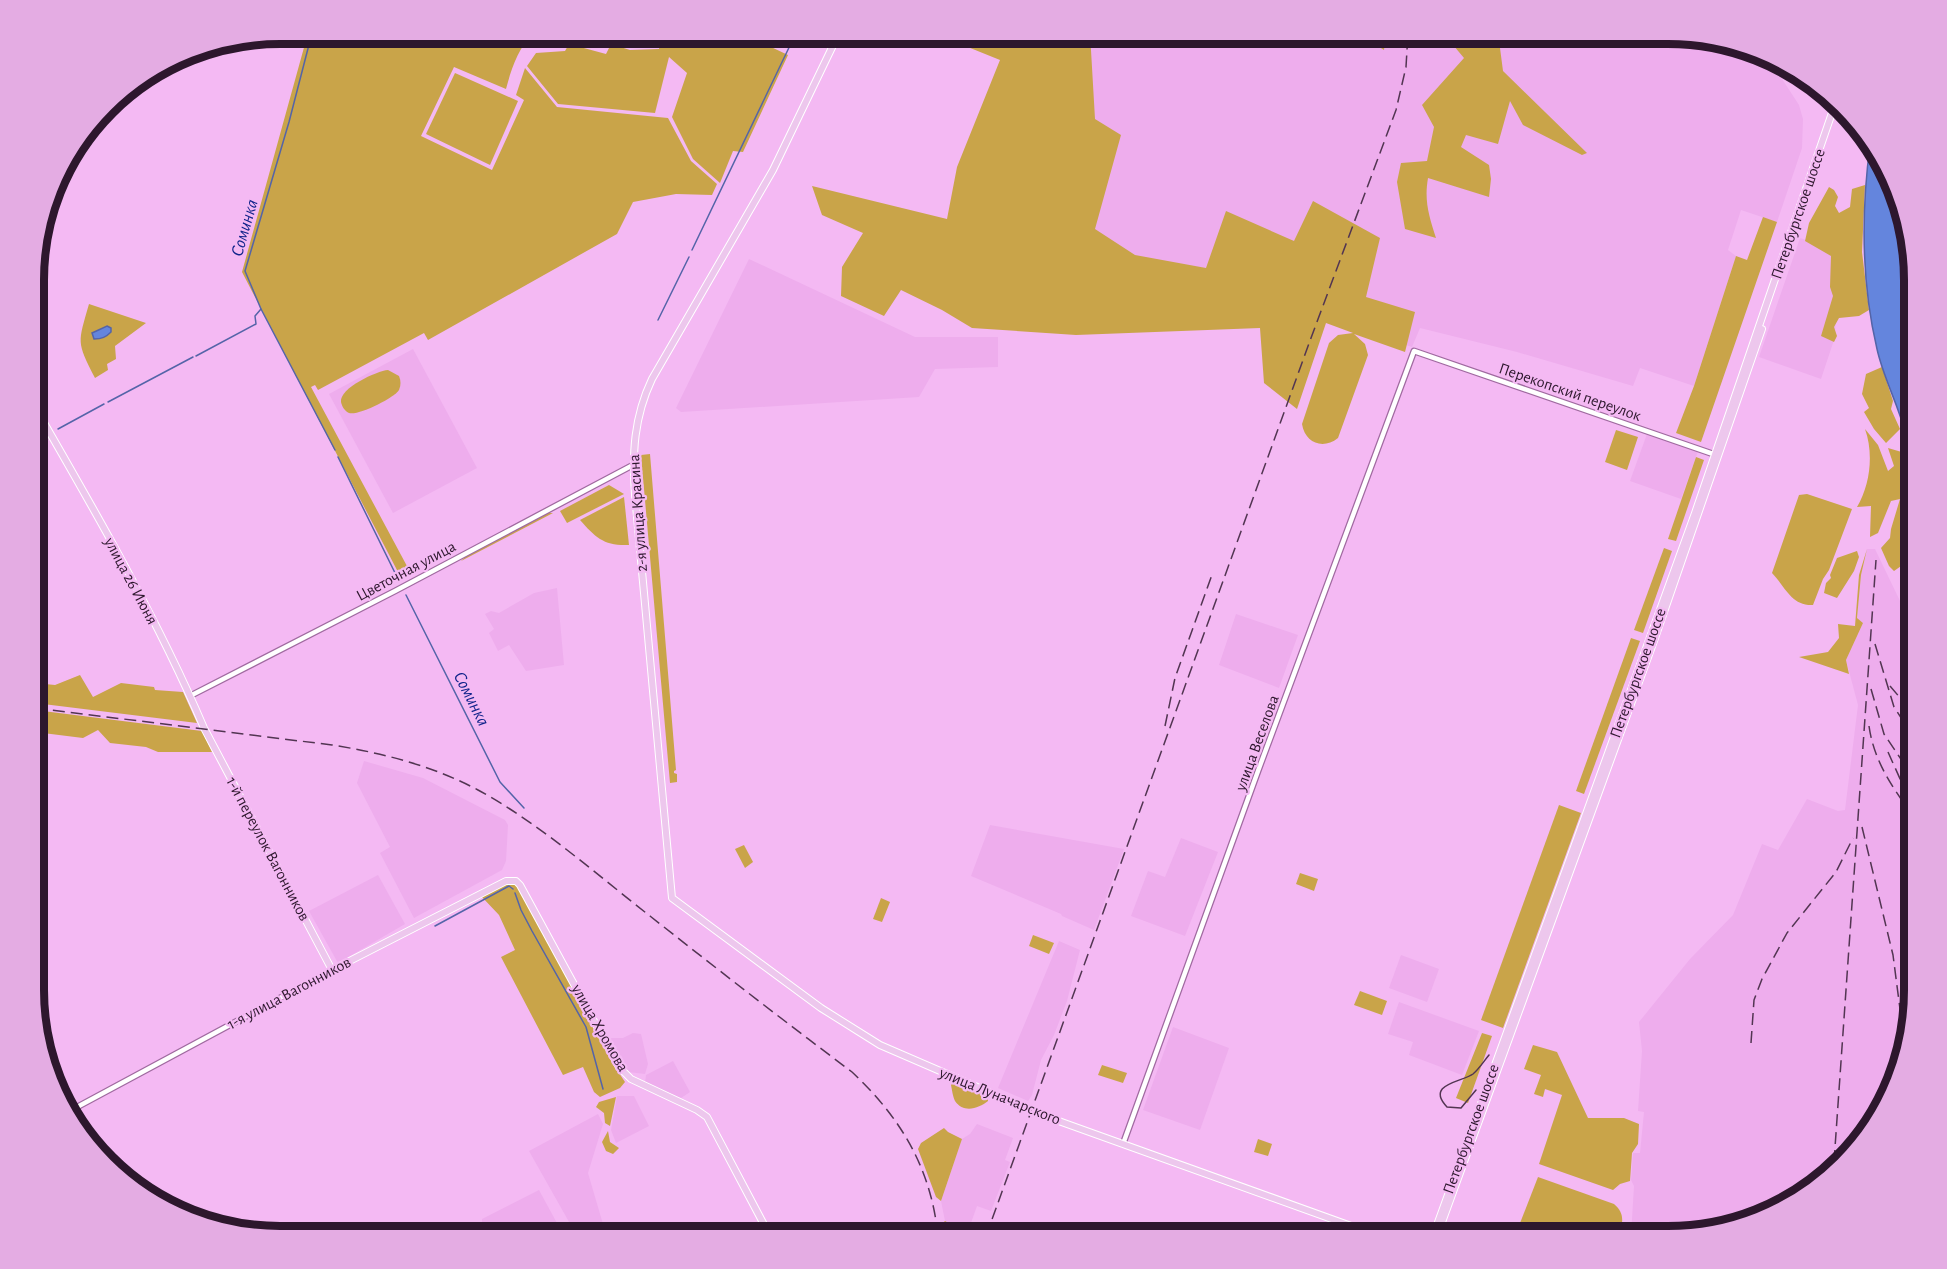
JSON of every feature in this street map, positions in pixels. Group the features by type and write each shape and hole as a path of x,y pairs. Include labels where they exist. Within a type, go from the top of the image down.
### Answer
{"main road":[{"name":"2-я улица Красина","path":"672,898 633,465 636,426 649,385 773,170 834,44"},
{"name":"Петербургское шоссе","path":"1440,1226 1608,754 1717,456 1832,112"},
{"name":"Петербургское шоссе","path":"1751,356 1836,115"},
{"name":"улица 26 Июня","path":"44,423 123,565 204,728"},
{"name":"1-й переулок Вагонников","path":"204,728 332,970"},
{"name":"1-я улица Вагонников","path":"332,970 506,881 515,881"},
{"name":"улица Хромова","path":"515,881 520,885 619,1067 631,1079 707,1117 765,1226"},
{"name":"улица Луначарского","path":"672,898 821,1008 865,1037 1008,1101 1354,1226"},
{"name":"Петербургское шоссе","path":"1436,1226 1468,1144"}],"street":[{"name":"Перекопский переулок","path":"1414,351 1717,456"},
{"name":"улица Веселова","path":"1123,1144 1414,351"},
{"name":"Цветочная улица","path":"190,696 404,587 633,465"},
{"name":"1-я улица Вагонников","path":"76,1108 332,970"},
{"path":"1330,1218 1335,1226"},
{"path":"1340,1221 1344,1226"}],"shaded area":[{"path":"305,44 525,44 519,52 506,89 454,67 421,136 492,170 524,100 516,95 525,68 557,107 668,118 691,161 717,184 712,195 676,194 633,202 617,234 428,340 424,333 318,390 315,385 311,387 408,568 403,570 402,576 242,272"},
{"path":"569,44 606,54 611,44 630,50 659,49 660,44 764,44 788,55 743,152 733,151 720,183 693,159 672,117 687,73 669,57 655,113 558,104 527,66 536,53 565,51"},
{"path":"960,44 1091,44 1095,119 1121,135 1095,229 1135,255 1206,268 1226,211 1294,241 1313,201 1380,238 1366,297 1415,312 1405,352 1354,334 1365,344 1368,355 1338,438 1326,444 1316,443 1307,436 1302,424 1329,343 1338,335 1353,333 1326,323 1297,409 1264,383 1260,328 1076,335 972,328 901,290 884,316 841,296 842,267 863,233 822,215 812,186 947,219 957,167 1000,60"},
{"path":"998,44 1683,44 1713,48 1743,56 1776,70 1799,105 1803,119 1802,148 1777,222 1741,210 1728,250 1736,256 1694,386 1640,368 1633,386 1517,352 1420,328 1412,347 1315,315 1053,258"},
{"path":"1374,44 1385,44 1384,50"},
{"path":"1452,44 1496,44 1500,48 1503,71 1587,153 1582,155 1523,125 1510,101 1498,144 1466,135 1461,147 1489,165 1491,179 1489,197 1428,178 1427,201 1436,238 1405,229 1397,182 1401,163 1427,161 1434,127 1422,105 1464,58"},
{"path":"455,73 518,101 490,165 426,134"},
{"path":"1865,185 1862,252 1869,310 1859,316 1839,318 1834,327 1837,336 1834,342 1821,336 1833,296 1830,287 1831,256 1805,241 1809,223 1829,187 1838,197 1835,206 1839,213 1850,207 1852,189"},
{"path":"1763,217 1777,222 1701,442 1676,433 1694,386 1736,256 1747,260"},
{"path":"1800,238 1838,250 1835,337 1821,379 1759,357"},
{"path":"749,259 915,337 998,337 998,367 935,369 919,397 681,412 676,408"},
{"path":"89,304 146,323 115,346 116,359 107,364 108,370 95,378 84,356 81,342"},
{"path":"413,349 477,468 393,513 329,394"},
{"path":"1882,367 1893,401 1891,409 1900,429 1886,443 1864,412 1869,408 1862,394 1866,374"},
{"path":"388,370 400,378 399,390 396,393 376,406 360,412 349,413 345,410 341,402 346,391 376,373"},
{"path":"1865,429 1878,445 1888,471 1894,466 1888,448 1904,453 1904,564 1894,571 1889,566 1881,548 1890,538 1900,499 1891,501 1878,533 1870,537 1871,506 1857,507 1868,479 1870,459"},
{"path":"1616,430 1638,437 1627,470 1605,462"},
{"path":"1647,434 1698,451 1681,499 1630,481"},
{"path":"650,454 676,770 674,773 677,774 677,782 670,783 641,455"},
{"path":"1696,457 1704,460 1676,541 1668,539"},
{"path":"609,485 624,494 567,523 560,511"},
{"path":"1807,494 1852,509 1813,605 1794,599 1772,573 1799,495"},
{"path":"624,497 629,545 613,544 601,540 580,520"},
{"path":"547,513 553,513 461,561 465,557"},
{"path":"1664,548 1672,551 1643,633 1634,630"},
{"path":"1867,549 1875,549 1904,609 1904,989 1899,1035 1886,1080 1864,1120 1845,1145 1811,1177 1785,1194 1758,1208 1713,1221 1667,1226 1632,1226 1633,1153 1640,1153 1644,1112 1638,1111 1642,1051 1639,1022 1690,959 1733,915 1762,844 1778,850 1807,799 1838,811 1845,810 1858,705 1846,660 1863,623 1857,618 1861,575"},
{"path":"1867,549 1861,575 1857,618 1863,623 1846,660 1849,674 1799,657 1828,652 1839,638 1838,624 1855,626 1859,575"},
{"path":"1857,551 1859,557 1854,571 1837,598 1824,593 1837,558"},
{"path":"557,588 564,665 526,671 509,645 498,651 489,633 494,629 485,614 491,611 499,613 534,593"},
{"path":"1236,614 1298,635 1279,688 1219,665"},
{"path":"1631,638 1640,641 1584,794 1576,791"},
{"path":"80,675 93,697 121,683 154,687 155,690 183,692 197,723 44,704 44,684 55,685"},
{"path":"44,711 202,731 212,752 158,752 146,747 110,743 98,730 83,738 44,733"},
{"path":"364,761 423,778 505,820 508,825 506,861 502,870 414,918 380,853 390,847 357,783"},
{"path":"1559,805 1581,813 1503,1028 1481,1020"},
{"path":"990,825 1124,849 1094,930 971,876"},
{"path":"1181,838 1218,852 1185,936 1131,916 1148,871 1165,877"},
{"path":"744,845 753,862 745,868 735,849"},
{"path":"1300,873 1318,879 1314,891 1296,884"},
{"path":"378,875 405,924 338,963 309,911"},
{"path":"507,883 515,884 519,889 625,1082 620,1088 600,1097 594,1092 583,1067 563,1075 501,957 515,950 499,915 481,896"},
{"path":"881,898 890,902 882,922 873,919"},
{"path":"1033,935 1054,943 1049,954 1029,946"},
{"path":"1059,941 1080,950 1067,1001 1054,1035 1041,1060 1032,1095 1028,1101 998,1088"},
{"path":"1401,955 1439,969 1427,1002 1389,988"},
{"path":"1360,991 1387,1001 1382,1015 1354,1005"},
{"path":"1399,1002 1479,1031 1462,1075 1409,1055 1413,1042 1388,1034"},
{"path":"1173,1027 1229,1048 1200,1130 1143,1110"},
{"path":"633,1033 641,1034 648,1064 645,1074 628,1072 609,1038 623,1038"},
{"path":"1482,1033 1492,1036 1468,1103 1456,1098"},
{"path":"1533,1045 1557,1052 1588,1118 1624,1118 1639,1124 1638,1144 1632,1153 1630,1181 1620,1184 1613,1190 1539,1164 1562,1095 1545,1089 1543,1097 1534,1094 1541,1075 1524,1069"},
{"path":"673,1061 690,1092 681,1098 645,1083 646,1075"},
{"path":"1102,1065 1127,1073 1123,1083 1098,1075"},
{"path":"955,1081 988,1095 988,1101 980,1106 967,1109 959,1105 954,1099 951,1085"},
{"path":"617,1096 634,1096 649,1126 616,1143 611,1130"},
{"path":"616,1097 610,1126 605,1123 604,1113 596,1107 599,1102"},
{"path":"598,1114 603,1124 588,1173 604,1226 571,1226 529,1151"},
{"path":"977,1124 1013,1138 1005,1160 1010,1162 991,1211 977,1206 970,1226 953,1226 945,1221 941,1201 962,1139 970,1134"},
{"path":"944,1128 962,1139 941,1201 936,1197 918,1149 921,1143"},
{"path":"608,1131 610,1142 619,1148 613,1154 606,1151 602,1142"},
{"path":"1258,1139 1272,1144 1268,1156 1254,1152"},
{"path":"1538,1177 1614,1204 1618,1207 1622,1218 1621,1226 1519,1226"},
{"path":"539,1190 559,1226 482,1226 482,1219"},
{"path":"945,1221 953,1226 941,1226"}],"water":[{"path":"1869,157 1886,189 1899,234 1904,280 1904,429 1881,364 1868,298 1864,247"},
{"path":"107,326 111,328 111,332 104,337 94,339 92,333"}],"waterway":[{"name":"Соминка","path":"309,44 289,122 245,271 261,309 335,450"},
{"path":"692,250 791,44"},
{"path":"658,320 689,257"},
{"path":"196,356 256,324 255,316 261,309"},
{"path":"108,402 193,357"},
{"path":"58,429 104,404"},
{"name":"Соминка","path":"338,457 399,581"},
{"name":"Соминка","path":"406,595 500,782 524,808"},
{"path":"435,926 509,886 513,889"},
{"path":"515,893 532,931 586,1027 603,1089"}],"tram line":[{"path":"1476,1090 1461,1108 1447,1107 1441,1099 1440,1093 1443,1089 1473,1074 1489,1055"}],"railway":[{"path":"990,1226 1311,338 1396,110 1406,67 1407,44"},
{"path":"1834,1156 1876,560"},
{"path":"1165,726 1175,678 1213,572"},
{"path":"1875,644 1894,707 1904,722"},
{"path":"1890,686 1904,702"},
{"path":"1871,689 1884,734 1904,764"},
{"path":"44,709 332,745 370,752 443,774 501,803 567,850 852,1072 885,1107 911,1146 928,1188 936,1226"},
{"path":"1869,726 1880,763 1904,803"},
{"path":"1888,752 1904,788"},
{"path":"1862,827 1893,955 1900,1025"},
{"path":"1751,1043 1754,1000 1762,979 1787,933 1836,872 1853,838"}]}
